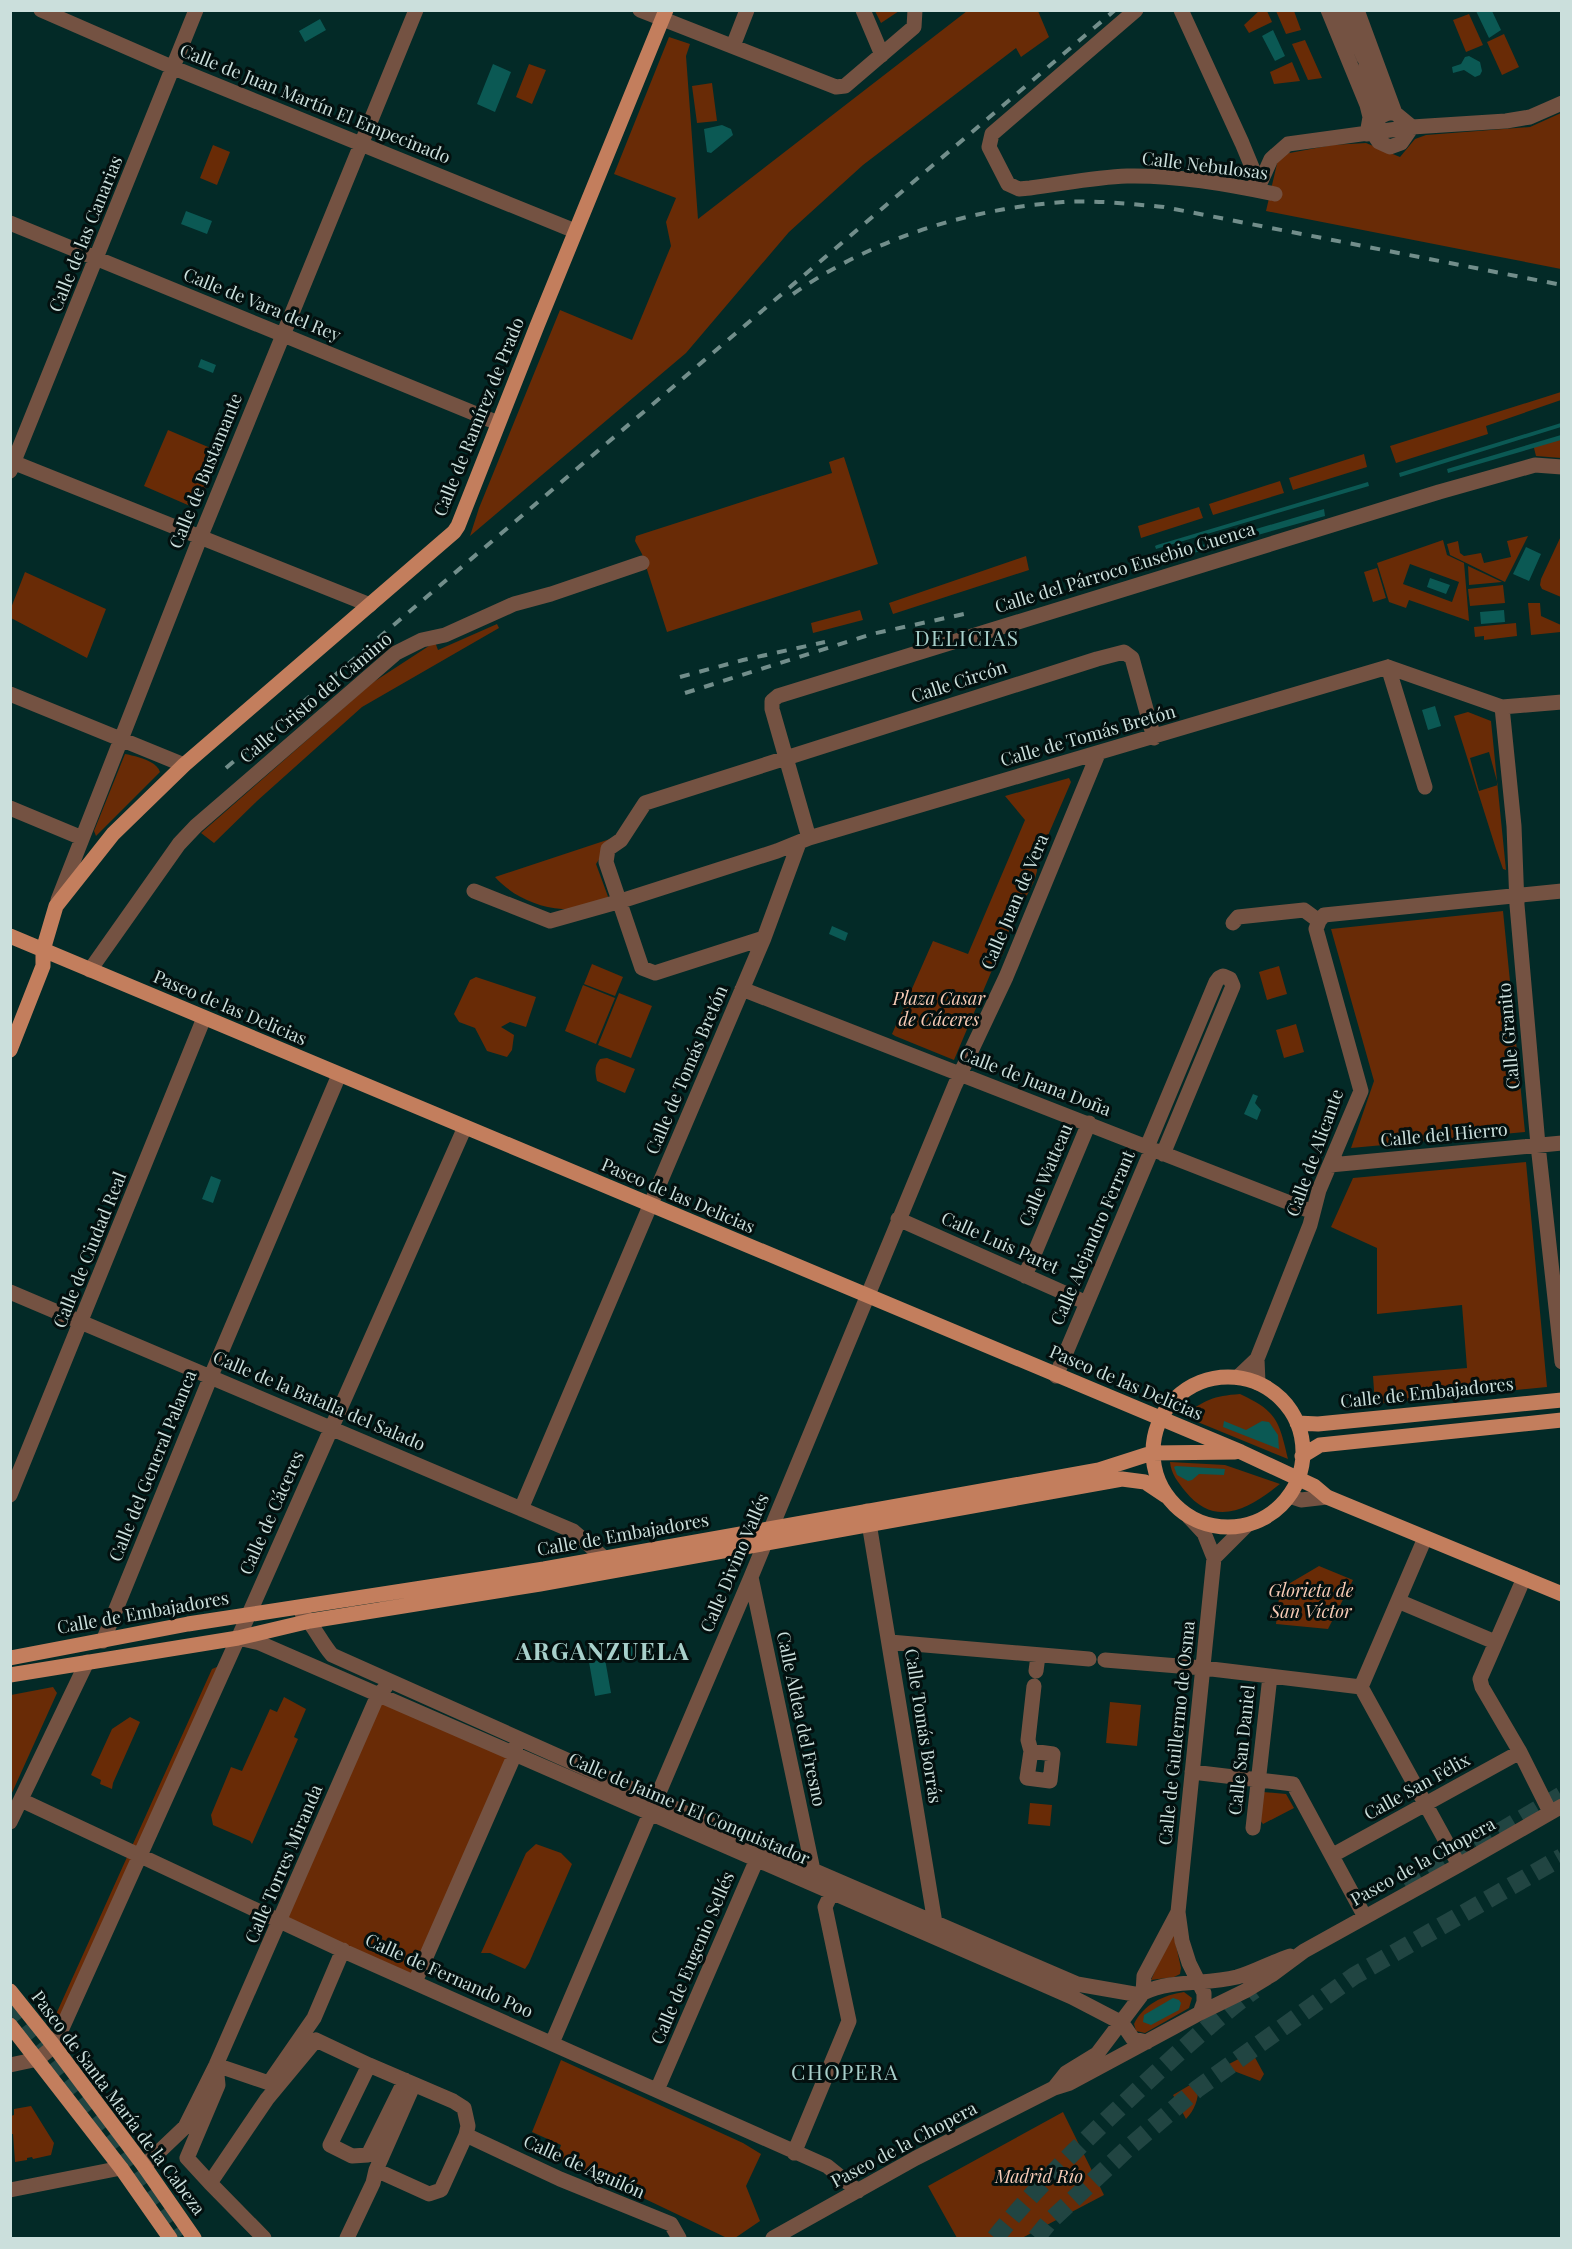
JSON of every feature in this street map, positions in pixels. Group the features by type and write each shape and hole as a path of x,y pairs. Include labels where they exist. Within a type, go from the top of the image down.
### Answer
{"main road":[{"name":"Calle de Ramírez de Prado","path":"56,906 113,834 184,765 454,532 664,15"},
{"name":"Calle de Bustamante","path":"10,1050 43,966 43,950 56,906"},
{"name":"Paseo de las Delicias","path":"10,936 1241,1452 1314,1486 1327,1497 1562,1594"},
{"path":"1219,1377 1238,1377 1258,1383 1279,1397 1290,1409 1302,1440 1298,1478 1289,1496 1270,1514 1247,1525 1227,1527 1208,1524 1189,1517 1166,1496 1156,1476 1152,1453 1160,1419 1170,1403 1192,1386 1219,1377"},
{"name":"Calle de Embajadores","path":"1297,1423 1318,1424 1562,1400"},
{"path":"1302,1456 1320,1444 1562,1420"},
{"name":"Calle de Embajadores","path":"10,1675 238,1638 310,1621 540,1584 765,1544 868,1518 1099,1470 1152,1453 1241,1452"},
{"name":"Calle de Embajadores","path":"10,1658 249,1614 604,1558 771,1528 868,1518 1122,1479 1144,1482 1166,1496"},
{"name":"Paseo de Santa María de la Cabeza","path":"10,1991 144,2166 194,2238"},
{"name":"Paseo de Santa María de la Cabeza","path":"10,2025 120,2168 170,2238"}],"street":[{"name":"Calle de Juan Martín El Empecinado","path":"41,10 60,15 174,68 575,231"},
{"name":"Calle de las Canarias","path":"12,465 196,10"},
{"name":"Calle de Bustamante","path":"56,906 200,538 416,10"},
{"path":"640,10 664,15 733,46 836,87 845,86 914,27 915,10"},
{"path":"733,46 747,10"},
{"path":"863,10 882,55"},
{"name":"Calle Nebulosas","path":"1136,10 992,134 989,147 1008,184 1013,188 1030,188 1126,176 1187,179 1275,194"},
{"path":"1181,10 1242,143 1254,172 1257,190"},
{"path":"1191,10 1256,150 1264,155 1274,155"},
{"path":"1328,10 1367,105 1372,129 1379,142 1390,147 1401,143 1412,127"},
{"path":"1344,10 1364,57 1379,106 1372,129"},
{"path":"1357,10 1395,113 1412,127 1506,121 1530,117 1562,103"},
{"path":"1364,57 1384,87"},
{"path":"1257,190 1274,155 1288,144 1372,129 1383,114 1395,113"},
{"name":"Calle de Vara del Rey","path":"10,223 498,423"},
{"path":"12,465 370,605"},
{"name":"Calle del Párroco Eusebio Cuenca","path":"804,840 787,758 771,705 778,696 1439,492 1535,465 1562,467"},
{"name":"Calle Cristo del Camino","path":"90,970 179,844 190,832 396,653 422,640 445,635 514,604 642,563"},
{"name":"Calle Circón","path":"787,758 1124,652 1132,658 1154,738"},
{"path":"1388,667 1502,707 1562,702"},
{"path":"1388,667 1425,787"},
{"name":"Calle de Tomás Bretón","path":"474,891 550,921 621,902 804,840 1388,667"},
{"path":"10,694 184,765"},
{"name":"Calle Granito","path":"1502,707 1514,826 1516,896 1538,1145 1562,1362"},
{"name":"Calle Juan de Vera","path":"867,1296 961,1074 1006,977 1098,754"},
{"path":"764,938 655,974 642,968 606,862 608,849 621,840 645,803 787,758"},
{"path":"10,808 82,838"},
{"name":"Calle de Tomás Bretón","path":"521,1509 804,840"},
{"path":"1233,923 1238,917 1304,910 1318,921 1324,915 1562,891"},
{"name":"Calle de Alicante","path":"1258,1383 1257,1359 1313,1212 1319,1190 1361,1091 1316,929 1318,921"},
{"name":"Calle Alejandro Ferrant","path":"1056,1376 1154,1150 1233,986 1230,979 1223,976 1216,982 1154,1150"},
{"name":"Calle de Juana Doña","path":"742,989 1313,1212"},
{"name":"Calle de Ciudad Real","path":"10,1495 102,1274 204,1018"},
{"name":"Calle del General Palanca","path":"102,1641 211,1376 339,1075"},
{"name":"Calle Watteau","path":"1025,1276 1089,1123"},
{"name":"Calle de Cáceres","path":"54,2046 465,1127"},
{"name":"Calle del Hierro","path":"1330,1165 1562,1143"},
{"name":"Calle Luis Paret","path":"898,1220 1087,1303"},
{"name":"Calle de la Batalla del Salado","path":"10,1292 573,1531 604,1558"},
{"name":"Calle Divino Vallés","path":"552,2043 765,1544 867,1296"},
{"name":"Calle de Alicante","path":"1238,1377 1257,1359"},
{"name":"Paseo de las Delicias","path":"1289,1496 1301,1500 1327,1497"},
{"name":"Calle de Guillermo de Osma","path":"1189,1517 1204,1533 1214,1558 1178,1912 1182,1941 1196,1982 1204,1992 1204,2002 1200,2013"},
{"name":"Calle Tomás Borrás","path":"868,1518 935,1923 948,1943"},
{"path":"1214,1558 1247,1525"},
{"path":"1361,1687 1425,1538"},
{"name":"Calle Aldea del Fresno","path":"751,1576 813,1870"},
{"path":"1524,1578 1480,1679 1482,1687 1556,1809"},
{"path":"1398,1601 1495,1642"},
{"path":"280,1610 302,1612 310,1621"},
{"name":"Calle de Jaime I El Conquistador","path":"310,1621 319,1639 332,1656 813,1870 1077,1984 1142,1994"},
{"name":"Calle de Jaime I El Conquistador","path":"238,1638 260,1643 1072,1997 1122,2023 1132,2039 1147,2042"},
{"path":"890,1642 1036,1671 1097,1660 1203,1668 1361,1687"},
{"path":"10,1822 87,1662"},
{"path":"1029,1746 1036,1671"},
{"name":"Calle San Daniel","path":"1253,1828 1270,1676"},
{"name":"Calle Torres Miranda","path":"144,2166 185,2127 216,2065 281,1920 378,1695 393,1683"},
{"path":"1361,1687 1459,1865"},
{"path":"415,1982 515,1754 516,1743 513,1736"},
{"name":"Calle San Félix","path":"1333,1855 1520,1752"},
{"path":"1192,1772 1293,1784 1365,1917"},
{"name":"Calle de Fernando Poo","path":"21,1800 343,1950 827,2166 858,2191"},
{"name":"Paseo de la Chopera","path":"1142,1994 1174,1983 1237,1977 1304,1951 1556,1809"},
{"name":"Calle de Eugenio Sellés","path":"657,2090 757,1859 776,1853"},
{"path":"794,2152 849,2021 825,1906 832,1892"},
{"name":"Calle de Guillermo de Osma","path":"1122,2023 1142,1994 1144,1976 1178,1912"},
{"path":"264,2238 187,2158 218,2085 216,2065 269,2083 314,2018 343,1950"},
{"name":"Paseo de la Chopera","path":"773,2238 1054,2088 1070,2083 1245,1991 1274,1974 1304,1951"},
{"name":"Paseo de la Chopera","path":"1054,2088 1066,2073 1097,2054 1122,2023"},
{"path":"210,2183 267,2099 316,2040 464,2108 468,2126 466,2135 441,2190 429,2194 376,2170"},
{"path":"10,2065 38,2059 54,2046"},
{"path":"369,2065 330,2145 352,2156 368,2156 409,2082"},
{"path":"347,2238 372,2183 409,2082"},
{"name":"Calle de Aguilón","path":"466,2135 560,2179 672,2224 679,2238"},
{"path":"10,2190 120,2168"}],"green space":[{"path":"1260,10 1267,11 1272,22 1249,33 1244,25"},
{"path":"875,11 899,11 881,23"},
{"path":"967,11 1038,11 1049,37 1021,57 1016,48 863,165 789,232 686,353 470,536 479,508 560,310 632,340 671,246 666,222 676,198 614,174 669,37 690,44 686,56 698,219"},
{"path":"1276,11 1294,11 1301,30 1286,34"},
{"path":"1469,14 1483,45 1466,52 1453,20"},
{"path":"1504,34 1519,67 1502,75 1487,42"},
{"path":"1305,40 1322,78 1308,80 1292,44"},
{"path":"1292,62 1300,81 1274,84 1270,72"},
{"path":"529,64 546,70 532,104 516,97"},
{"path":"712,83 717,121 697,123 692,86"},
{"path":"1561,113 1561,269 1266,211 1279,155 1332,145 1366,143 1400,157 1415,139 1426,135 1530,127"},
{"path":"213,145 230,152 217,185 200,178"},
{"path":"1561,392 1561,400 1486,426 1488,434 1396,463 1390,446"},
{"path":"168,430 220,452 197,509 144,486"},
{"path":"1561,436 1561,458 1536,456 1533,444"},
{"path":"1364,454 1367,467 1293,490 1289,478"},
{"path":"844,457 878,564 667,632 642,554 635,541 636,536 832,473 829,462"},
{"path":"1280,481 1284,493 1213,515 1209,504"},
{"path":"1199,507 1203,518 1141,538 1138,526"},
{"path":"1528,536 1505,582 1450,555 1447,544 1458,541 1460,553 1464,556 1481,553 1484,563 1511,557 1507,541"},
{"path":"1561,536 1561,597 1542,589 1540,585"},
{"path":"1443,540 1447,555 1464,563 1469,621 1409,600 1406,608 1389,602 1377,563","holes":["1410,564 1459,582 1452,602 1403,584"]},
{"path":"1026,556 1029,570 893,614 889,603"},
{"path":"1468,566 1502,582 1469,585"},
{"path":"1377,568 1386,598 1373,602 1364,572"},
{"path":"25,572 106,609 87,658 11,618 11,608"},
{"path":"1503,585 1505,603 1470,606 1468,589"},
{"path":"1528,603 1540,603 1541,616 1561,625 1561,632 1531,635"},
{"path":"860,610 863,620 813,633 811,623"},
{"path":"1516,623 1517,636 1484,640 1484,636 1475,637 1474,627"},
{"path":"497,624 499,628 362,707 257,801 214,843 201,833 372,683 435,642 438,650"},
{"path":"1468,712 1491,721 1497,782 1489,752 1470,758 1479,791 1497,785 1506,870 1503,869 1496,849 1454,716"},
{"path":"125,754 151,762 160,772 96,836 94,831"},
{"name":"Plaza Casar de Cáceres","path":"1069,778 1071,782 1037,861 1035,879 1012,922 1003,953 995,963 954,1060 892,1034 933,941 968,954 1025,820 1005,796"},
{"path":"613,838 596,864 610,902 568,909 543,906 517,895 495,877"},
{"path":"1503,911 1525,1132 1351,1148 1374,1081 1331,929"},
{"path":"592,964 623,977 615,996 584,984"},
{"path":"1279,966 1287,994 1267,1000 1259,972"},
{"path":"476,977 536,997 526,1027 510,1022 501,1027 514,1035 512,1050 507,1057 487,1051 475,1028 459,1022 454,1014 470,980"},
{"path":"583,985 615,998 596,1044 565,1031"},
{"path":"619,993 652,1006 631,1058 598,1045"},
{"path":"1296,1024 1304,1052 1284,1058 1276,1030"},
{"path":"607,1058 635,1069 625,1093 597,1081 595,1072 597,1064 600,1059"},
{"path":"1526,1162 1547,1387 1375,1404 1373,1376 1467,1368 1462,1305 1377,1314 1377,1248 1331,1227 1353,1178"},
{"path":"1240,1394 1269,1412 1279,1426 1288,1459 1183,1416 1210,1400"},
{"path":"1170,1462 1225,1465 1280,1484 1245,1507 1221,1512 1209,1510 1197,1503 1185,1491 1173,1474"},
{"name":"Glorieta de San Víctor","path":"1319,1566 1353,1580 1328,1629 1276,1624 1280,1589"},
{"path":"236,1659 65,2035 53,2021 212,1669"},
{"path":"53,1687 57,1693 11,1795 11,1695"},
{"path":"378,1695 515,1754 415,1982 281,1920"},
{"path":"284,1697 306,1709 294,1737 298,1739 252,1844 250,1841 213,1825 211,1815 231,1767 242,1771 270,1709 277,1712"},
{"path":"1110,1702 1141,1705 1137,1746 1106,1743"},
{"path":"130,1717 140,1722 112,1789 100,1784 101,1780 91,1775 112,1729"},
{"path":"1263,1792 1286,1794 1294,1808 1263,1824 1259,1819"},
{"path":"1030,1803 1052,1805 1050,1826 1028,1824"},
{"path":"536,1844 561,1853 572,1864 525,1969 490,1953 481,1953 526,1853"},
{"path":"1171,1935 1174,1936 1181,1968 1180,1974 1151,1980"},
{"path":"1184,1992 1192,1998 1189,2008 1145,2033 1136,2031 1134,2024 1148,2006 1161,1998"},
{"path":"1252,2052 1264,2074 1260,2081 1226,2068 1227,2065"},
{"path":"561,2060 743,2143 761,2154 746,2186 760,2221 735,2238 727,2238 557,2157 561,2145 532,2132"},
{"path":"1195,2082 1198,2084 1197,2098 1186,2119 1173,2095"},
{"path":"31,2106 54,2143 51,2155 15,2162 11,2116 14,2115 14,2109"},
{"name":"Madrid Río","path":"1063,2112 1104,2195 1022,2238 957,2238 928,2186"}],"water":[{"path":"1476,11 1492,11 1501,30 1489,38"},
{"path":"320,19 326,30 305,42 299,31"},
{"path":"1273,30 1285,56 1275,61 1262,36"},
{"path":"1469,56 1480,62 1482,71 1480,75 1475,77 1464,70 1453,73 1452,67 1461,64 1465,57"},
{"path":"493,64 511,72 495,112 477,104"},
{"path":"722,125 731,129 733,135 711,153 707,152 704,129"},
{"path":"186,211 212,221 207,234 181,224"},
{"path":"201,359 216,365 213,373 198,367"},
{"path":"1561,423 1561,427 1400,477 1399,473"},
{"path":"1561,435 1561,440 1448,473 1447,469"},
{"path":"1368,482 1369,486 1156,549 1155,546 1157,545"},
{"path":"1324,509 1325,516 1158,563 1158,558"},
{"path":"1526,547 1541,554 1529,581 1513,574"},
{"path":"1430,578 1450,585 1446,594 1427,587"},
{"path":"1504,610 1505,622 1481,624 1480,612"},
{"path":"1435,706 1441,726 1428,730 1422,710"},
{"path":"832,926 848,933 845,941 829,934"},
{"path":"1253,1094 1258,1096 1255,1103 1261,1110 1257,1120 1244,1114"},
{"path":"211,1176 221,1180 213,1203 202,1199"},
{"path":"1224,1421 1246,1430 1262,1421 1269,1422 1278,1435 1279,1449 1223,1427"},
{"path":"1174,1467 1225,1469 1224,1475 1199,1474 1188,1481 1177,1475"},
{"path":"625,1641 629,1642 635,1652 632,1659 628,1659 623,1644"},
{"path":"605,1659 611,1693 595,1696 589,1662"},
{"path":"1173,1998 1181,2003 1179,2010 1151,2025 1143,2022 1144,2015"}],"tunnel":[{"path":"1406,1887 1562,1795"},
{"path":"1036,2238 1049,2222 1126,2150 1197,2089 1354,1976 1562,1857"},
{"path":"995,2238 1038,2189 1099,2127 1183,2049 1254,1990"},
{"path":"10,2008 118,2149 178,2238"}],"railway":[{"path":"226,768 1115,10"},
{"path":"793,294 855,257 922,230 991,212 1063,202 1164,207 1562,285"},
{"path":"685,693 872,634 964,614"},
{"path":"680,677 825,642"}],"district":[{"name":"DELICIAS","path":"967,639"},
{"name":"ARGANZUELA","path":"603,1652"},
{"name":"CHOPERA","path":"845,2073"}]}
